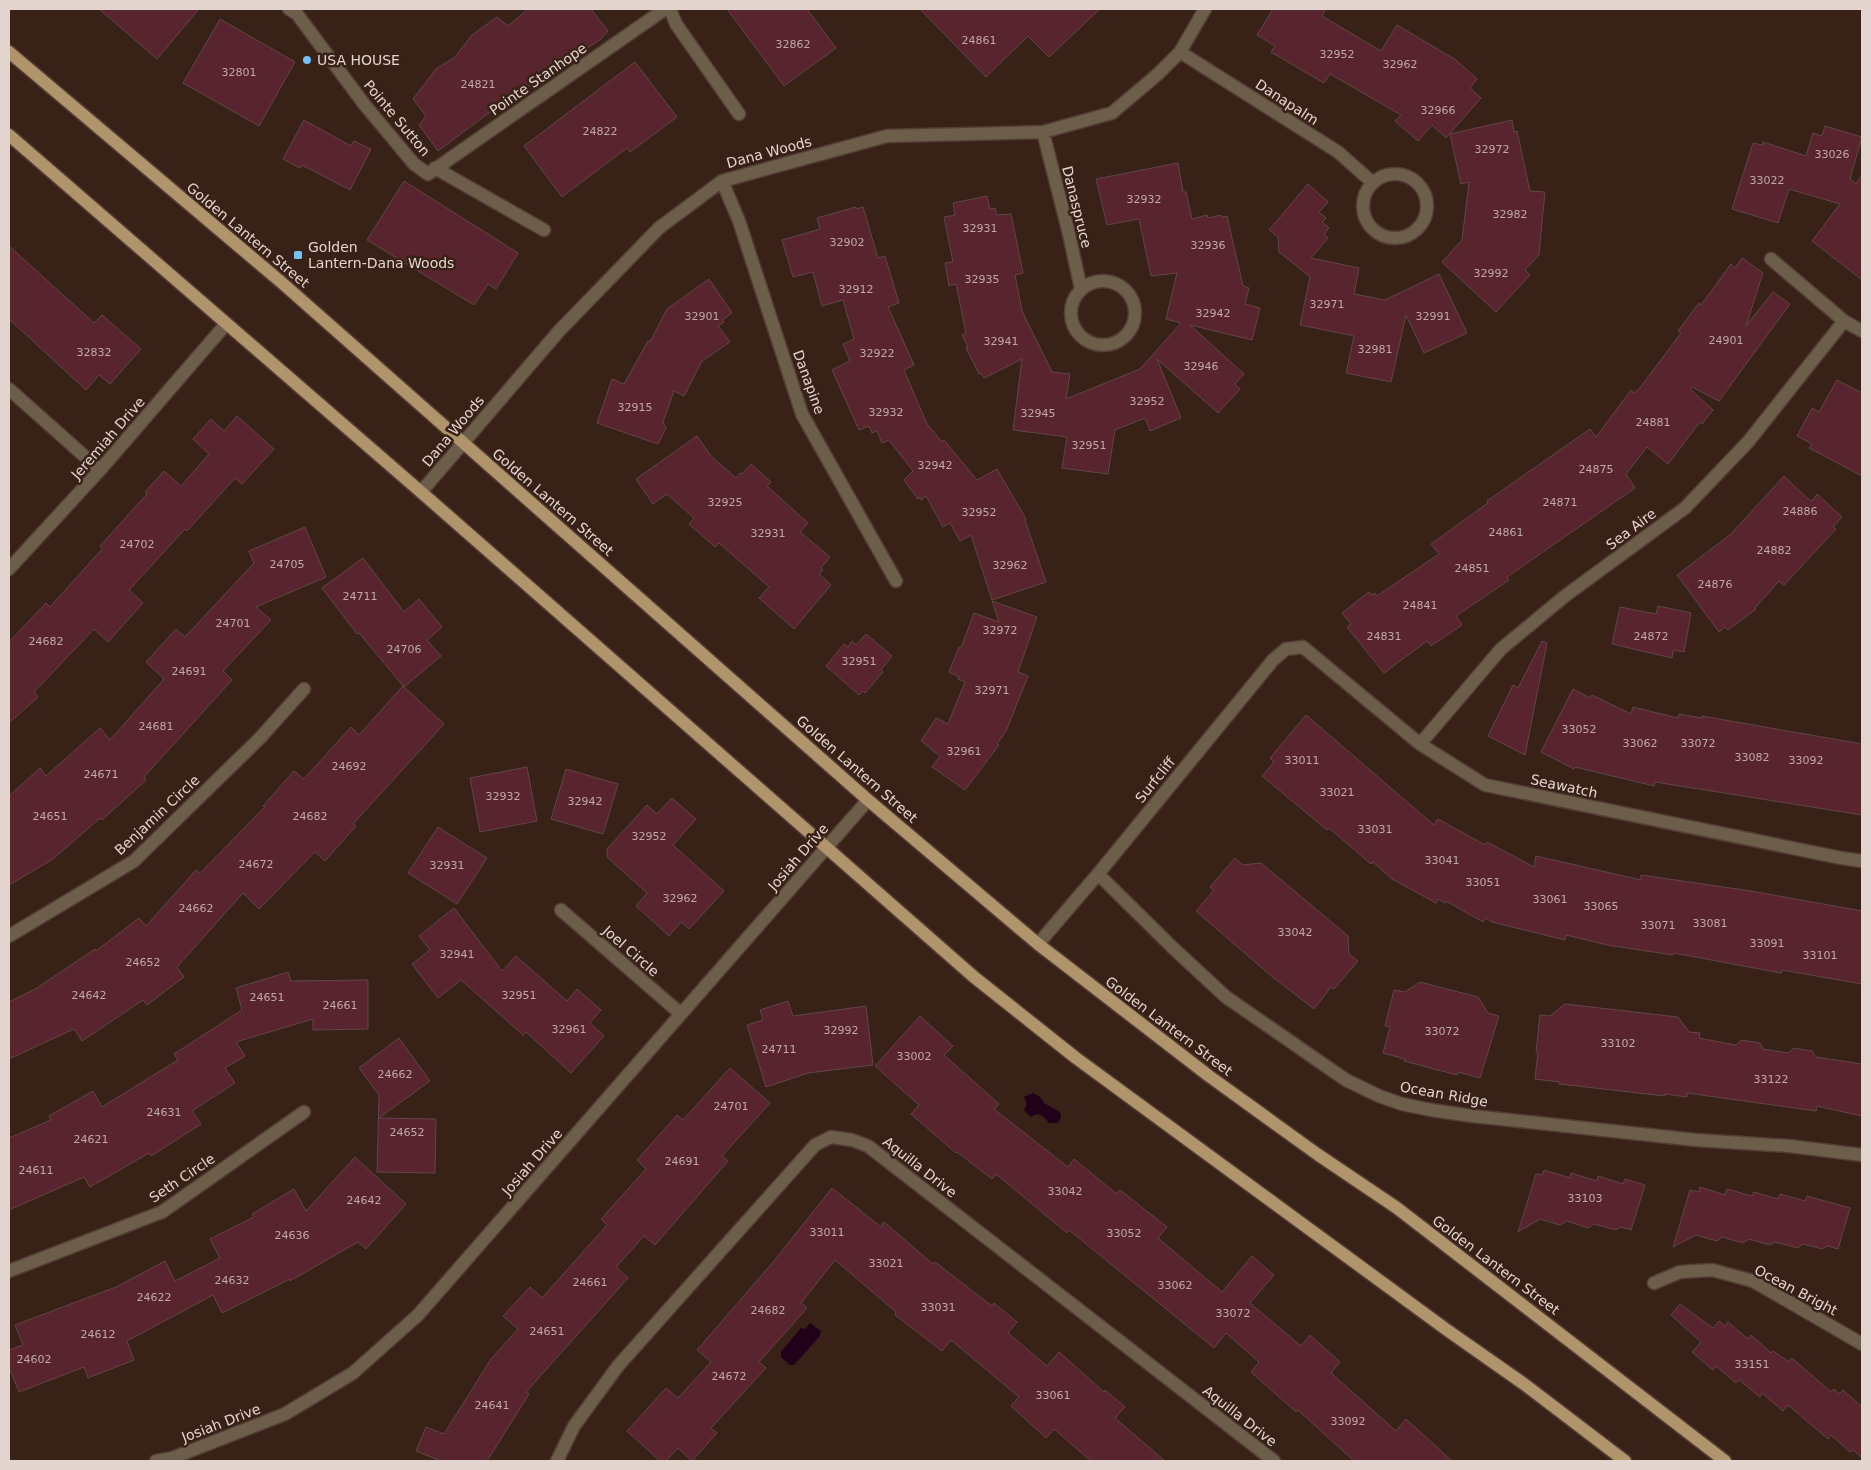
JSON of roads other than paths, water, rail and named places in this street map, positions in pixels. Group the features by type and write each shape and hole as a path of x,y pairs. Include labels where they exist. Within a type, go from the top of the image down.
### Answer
{"main road":[{"name":"Golden Lantern Street","path":"9,52 281,282 868,800 1038,944 1209,1076 1317,1154 1397,1208 1725,1461"},
{"path":"9,135 421,492 974,977 1076,1058 1524,1384 1626,1461"}],"street":[{"name":"Pointe Sutton","path":"289,9 297,14 364,104 414,164 544,230"},
{"name":"Pointe Stanhope","path":"431,171 665,9"},
{"path":"670,9 676,24 739,114"},
{"name":"Dana Woods","path":"421,492 559,331 659,228 722,181 887,136 1043,132 1112,113 1158,74 1180,52 1205,9"},
{"name":"Danapalm","path":"1180,52 1338,152 1373,182"},
{"name":"Danaspruce","path":"1043,132 1081,289"},
{"path":"1396,174 1409,176 1419,184 1426,195 1428,208 1425,220 1417,230 1406,237 1394,239 1381,236 1371,229 1364,218 1362,205 1365,193 1373,182 1383,176 1396,174"},
{"name":"Danapine","path":"722,181 739,221 802,414 896,581"},
{"path":"1771,259 1844,321 1862,332"},
{"path":"1104,280 1116,283 1127,290 1133,301 1136,314 1132,326 1125,337 1114,343 1101,345 1089,343 1079,335 1072,324 1070,312 1073,299 1081,289 1091,282 1104,280"},
{"name":"Sea Aire","path":"1420,744 1502,649 1565,596 1685,508 1748,442 1844,321"},
{"name":"Jeremiah Drive","path":"9,569 100,470 226,324"},
{"path":"9,389 100,470"},
{"name":"Seawatch","path":"1303,647 1420,744 1485,785 1862,861"},
{"name":"Surfcliff","path":"1038,944 1098,874 1273,660 1286,649 1303,647"},
{"name":"Benjamin Circle","path":"9,936 134,861 260,738 304,689"},
{"name":"Josiah Drive","path":"156,1461 173,1460 285,1414 353,1373 418,1315 868,800"},
{"name":"Ocean Ridge","path":"1098,874 1226,997 1346,1080 1379,1096 1402,1104 1431,1110 1526,1122 1696,1140 1789,1146 1862,1155"},
{"name":"Joel Circle","path":"562,910 681,1014"},
{"name":"Seth Circle","path":"9,1272 162,1212 304,1112"},
{"name":"Aquilla Drive","path":"557,1461 574,1426 618,1366 815,1145 832,1137 852,1140 868,1146 1274,1461"},
{"name":"Ocean Bright","path":"1654,1283 1680,1272 1712,1270 1753,1281 1862,1344"}],"place":[{"name":"USA HOUSE","path":"307,60"},
{"name":"Golden Lantern-Dana Woods","path":"298,255"}]}
